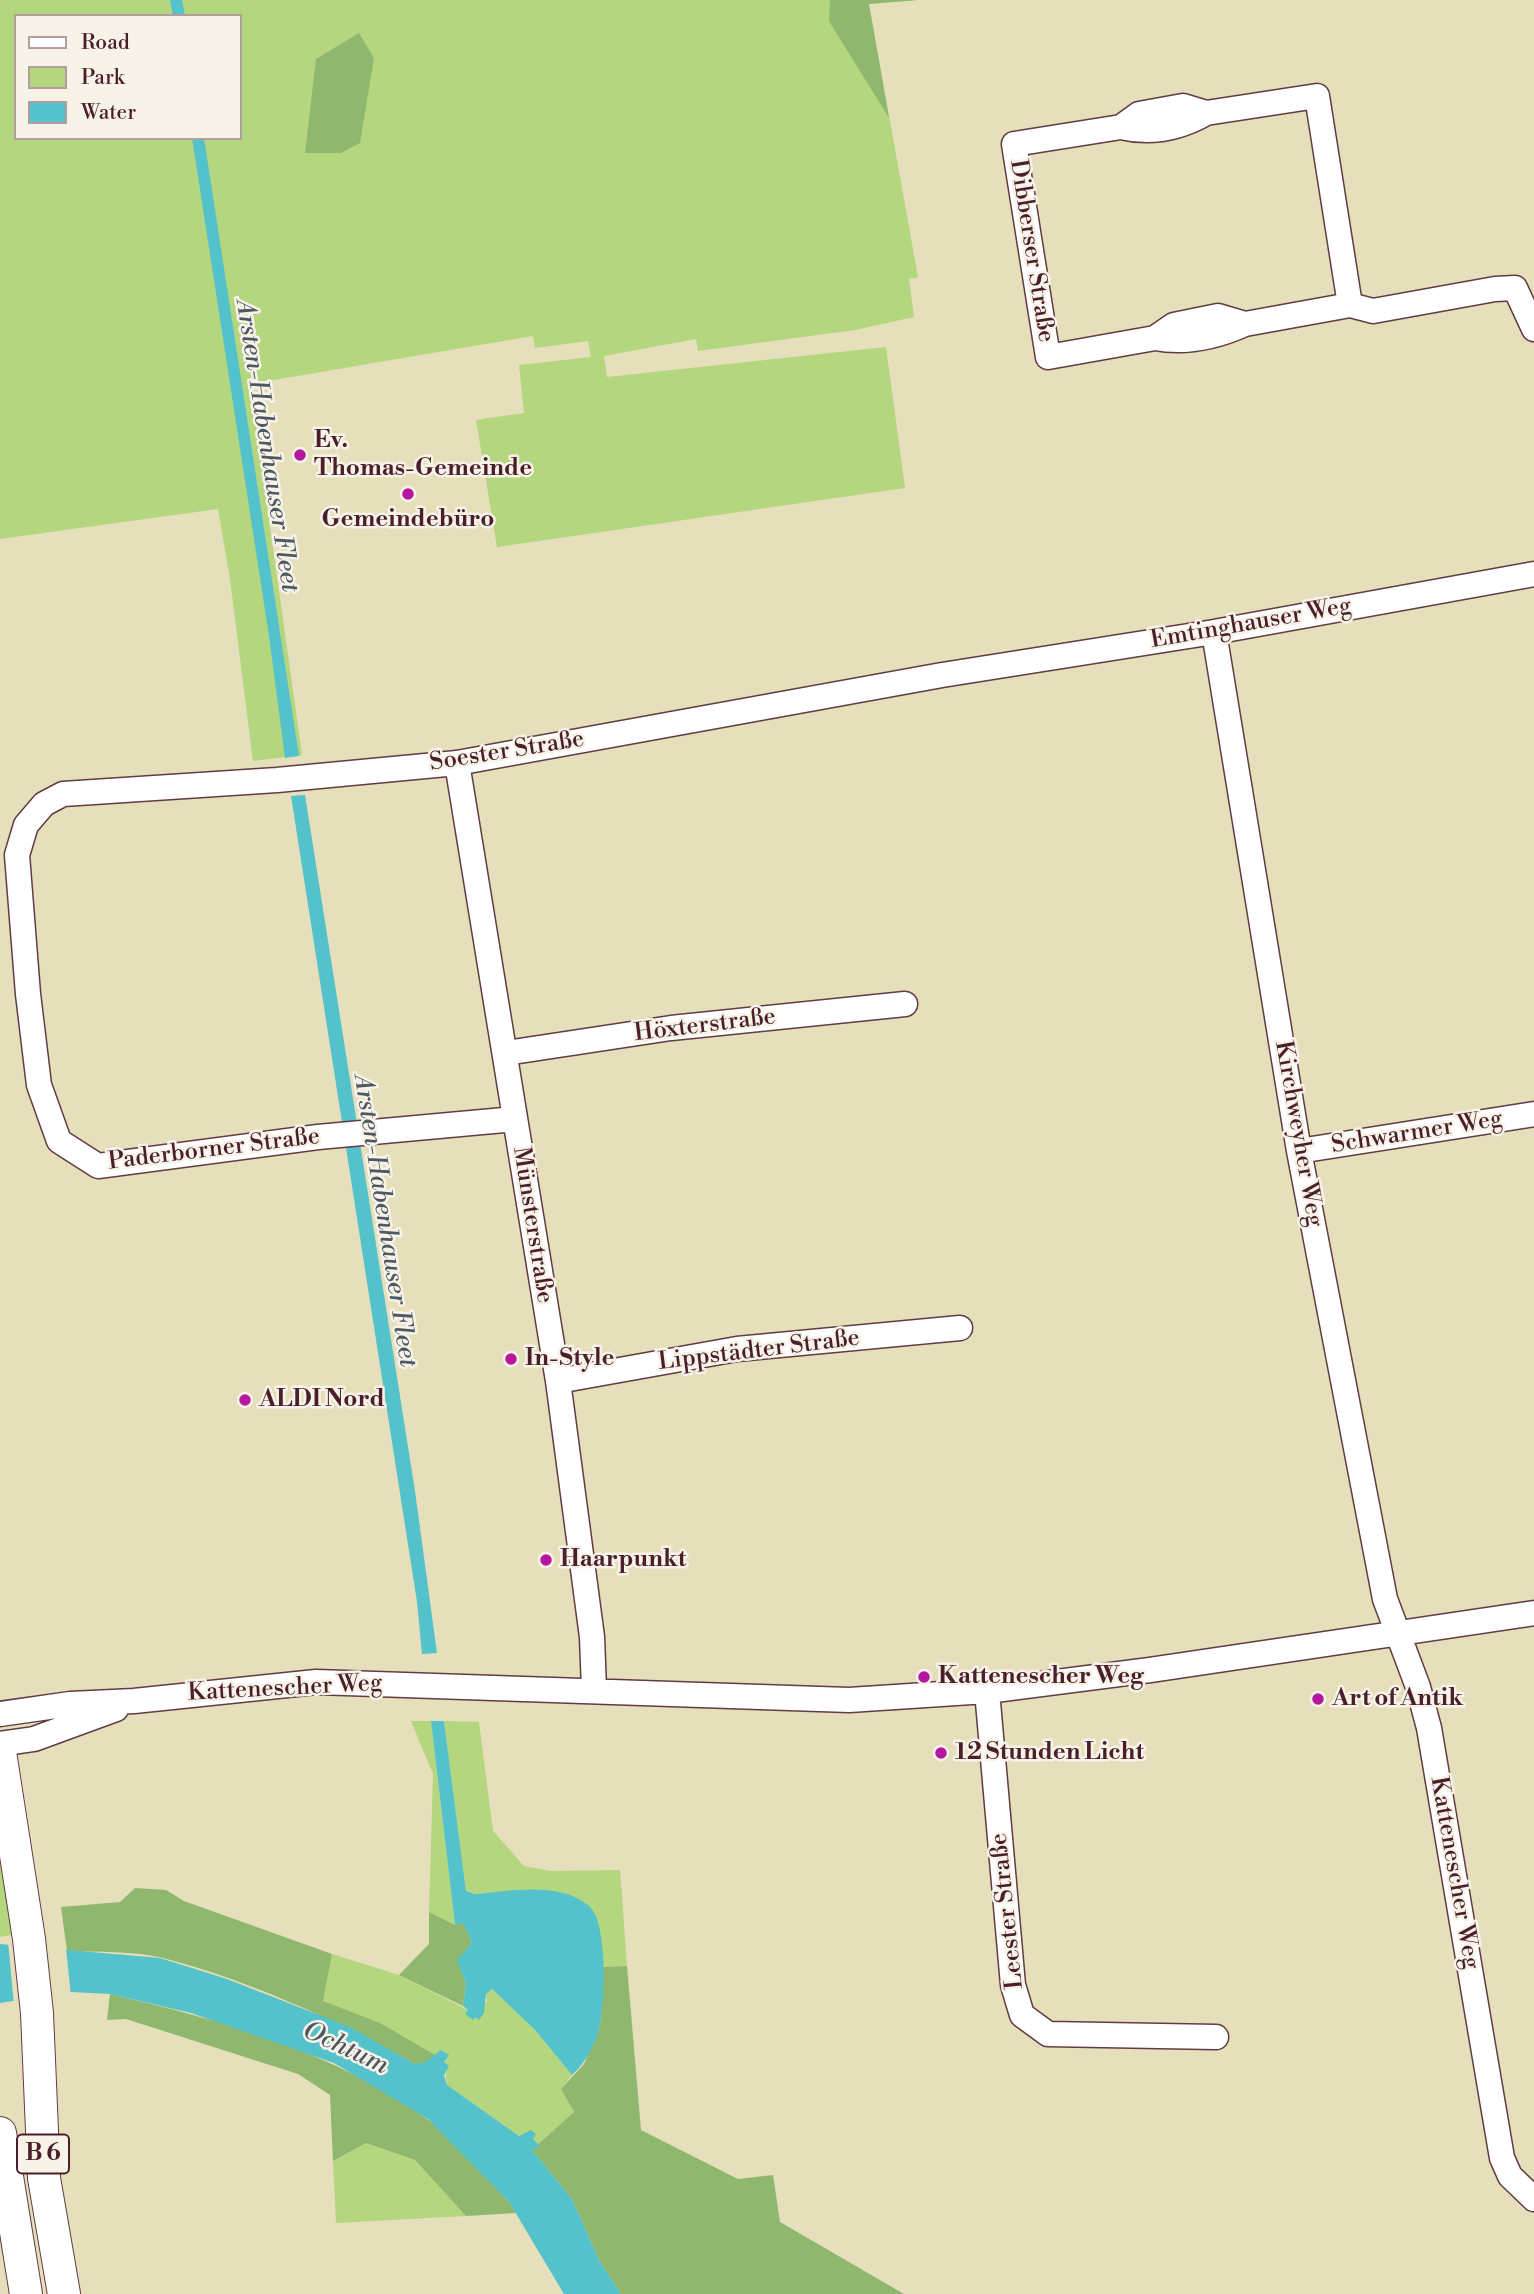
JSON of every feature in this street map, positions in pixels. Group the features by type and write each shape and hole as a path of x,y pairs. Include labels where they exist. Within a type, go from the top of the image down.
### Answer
{"main road":[{"name":"B 6","path":"0,1752 4,1795 29,1938 36,2004 44,2178 64,2294"},
{"name":"B 6","path":"0,2133 26,2294"}],"street":[{"name":"Dibberser Straße","path":"1350,305 1317,96 1206,113 1183,106 1139,114 1121,127 1014,144 1048,357 1155,338 1174,325 1219,316 1245,324 1350,305 1373,311 1515,288 1534,328"},
{"name":"Emtinghauser Weg","path":"967,671 1214,632 1534,574"},
{"name":"Kirchweyher Weg","path":"1214,632 1300,1151 1385,1599 1397,1632"},
{"name":"Soester Straße","path":"44,804 63,794 277,780 457,763 967,671"},
{"name":"Münsterstraße","path":"457,763 558,1381 592,1637 594,1689"},
{"name":"Paderborner Straße","path":"44,804 26,825 17,855 28,994 39,1085 59,1141 98,1166 352,1133 515,1119"},
{"name":"Höxterstraße","path":"506,1053 671,1028 905,1004"},
{"name":"Schwarmer Weg","path":"1300,1151 1534,1114"},
{"name":"Lippstädter Straße","path":"558,1381 737,1349 960,1328"},
{"path":"1397,1632 1534,1612"},
{"name":"Kattenescher Weg","path":"0,1714 70,1704 134,1701 316,1682 594,1689 849,1700 987,1691 1150,1670 1397,1632 1429,1728 1502,2158 1510,2176 1534,2199"},
{"name":"Leester Straße","path":"987,1691 1013,1984 1022,2015 1048,2034 1216,2038"},
{"name":"Kattenescher Weg","path":"0,1744 34,1739 134,1701"}],"green space":[{"path":"0,0 918,0 869,4 918,277 909,279 914,317 855,330 698,351 696,339 604,356 607,377 886,347 905,488 497,547 476,420 524,413 519,365 591,357 588,341 535,348 533,336 250,384 302,755 253,761 230,579 218,509 0,539"},
{"path":"830,0 918,0 869,4 889,118 829,21"},
{"path":"359,33 374,58 360,143 341,153 305,153 316,59"},
{"path":"411,1721 431,1721 455,1925 429,1912 433,1774"},
{"path":"444,1721 479,1722 493,1831 524,1866 551,1871 620,1870 627,1966 603,1967 601,1941 500,1892 475,1894 466,1891"},
{"path":"0,1855 12,1935 0,1937"},
{"path":"135,1888 166,1890 184,1901 332,1954 323,2001 380,2023 435,2055 425,2063 415,2064 292,2003 196,1967 163,1958 128,1953 67,1951 61,1907 120,1902"},
{"path":"429,1912 455,1925 463,1922 472,1943 458,1960 466,1984 463,2006 399,1975 429,1944"},
{"path":"332,1954 399,1975 468,2010 487,2002 486,1994 492,1989 535,2030 572,2075 561,2089 574,2112 540,2146 527,2134 519,2136 447,2085 444,2062 448,2055 442,2050 437,2056 322,2000"},
{"path":"627,1966 641,2130 738,2179 773,2175 780,2222 904,2294 621,2294 600,2262 572,2199 532,2150 574,2112 561,2089 584,2064 600,2026 603,1967"},
{"path":"110,1994 234,2027 315,2056 354,2074 391,2095 438,2128 509,2202 516,2213 466,2216 415,2160 366,2143 333,2161 330,2095 298,2074 126,2019 107,2020"},
{"path":"366,2143 415,2160 466,2216 336,2223 333,2161"}],"water":[{"path":"170,0 182,0 185,14 173,14"},
{"path":"192,140 204,140 299,756 285,758 269,636"},
{"path":"305,795 415,1491 437,1653 422,1654 417,1602 291,796"},
{"path":"431,1721 444,1721 466,1891 475,1894 549,1890 577,1898 589,1906 595,1915 604,1962 602,2013 593,2046 572,2075 535,2030 492,1989 486,1994 484,2013 479,2020 475,2017 473,2020 465,2014 468,2010 463,2006 466,1984 457,1960 472,1943 463,1923 455,1925"},
{"name":"Ochtum","path":"0,1944 160,1958 227,1979 350,2027 415,2064 425,2062 441,2050 449,2055 444,2062 449,2066 444,2075 447,2085 519,2136 531,2130 536,2134 533,2139 540,2146 532,2150 572,2199 600,2262 621,2294 564,2294 509,2202 428,2119 334,2063 191,2013 110,1994 71,1992 0,2003"}],"pier":[{"path":"8,1941 66,1948 71,1996 14,2006"}],"place":[{"name":"Ev. Thomas-Gemeinde","path":"300,455"},
{"name":"Gemeindebüro","path":"408,494"},
{"name":"In-Style","path":"511,1359"},
{"name":"ALDI Nord","path":"245,1400"},
{"name":"Haarpunkt","path":"546,1560"},
{"name":"Kattenescher Weg","path":"924,1677"},
{"name":"Art of Antik","path":"1318,1699"},
{"name":"12 Stunden Licht","path":"941,1753"}],"water label":[{"name":"Arsten-Habenhauser Fleet","path":"266,446"},
{"name":"Arsten-Habenhauser Fleet","path":"384,1221"}]}
